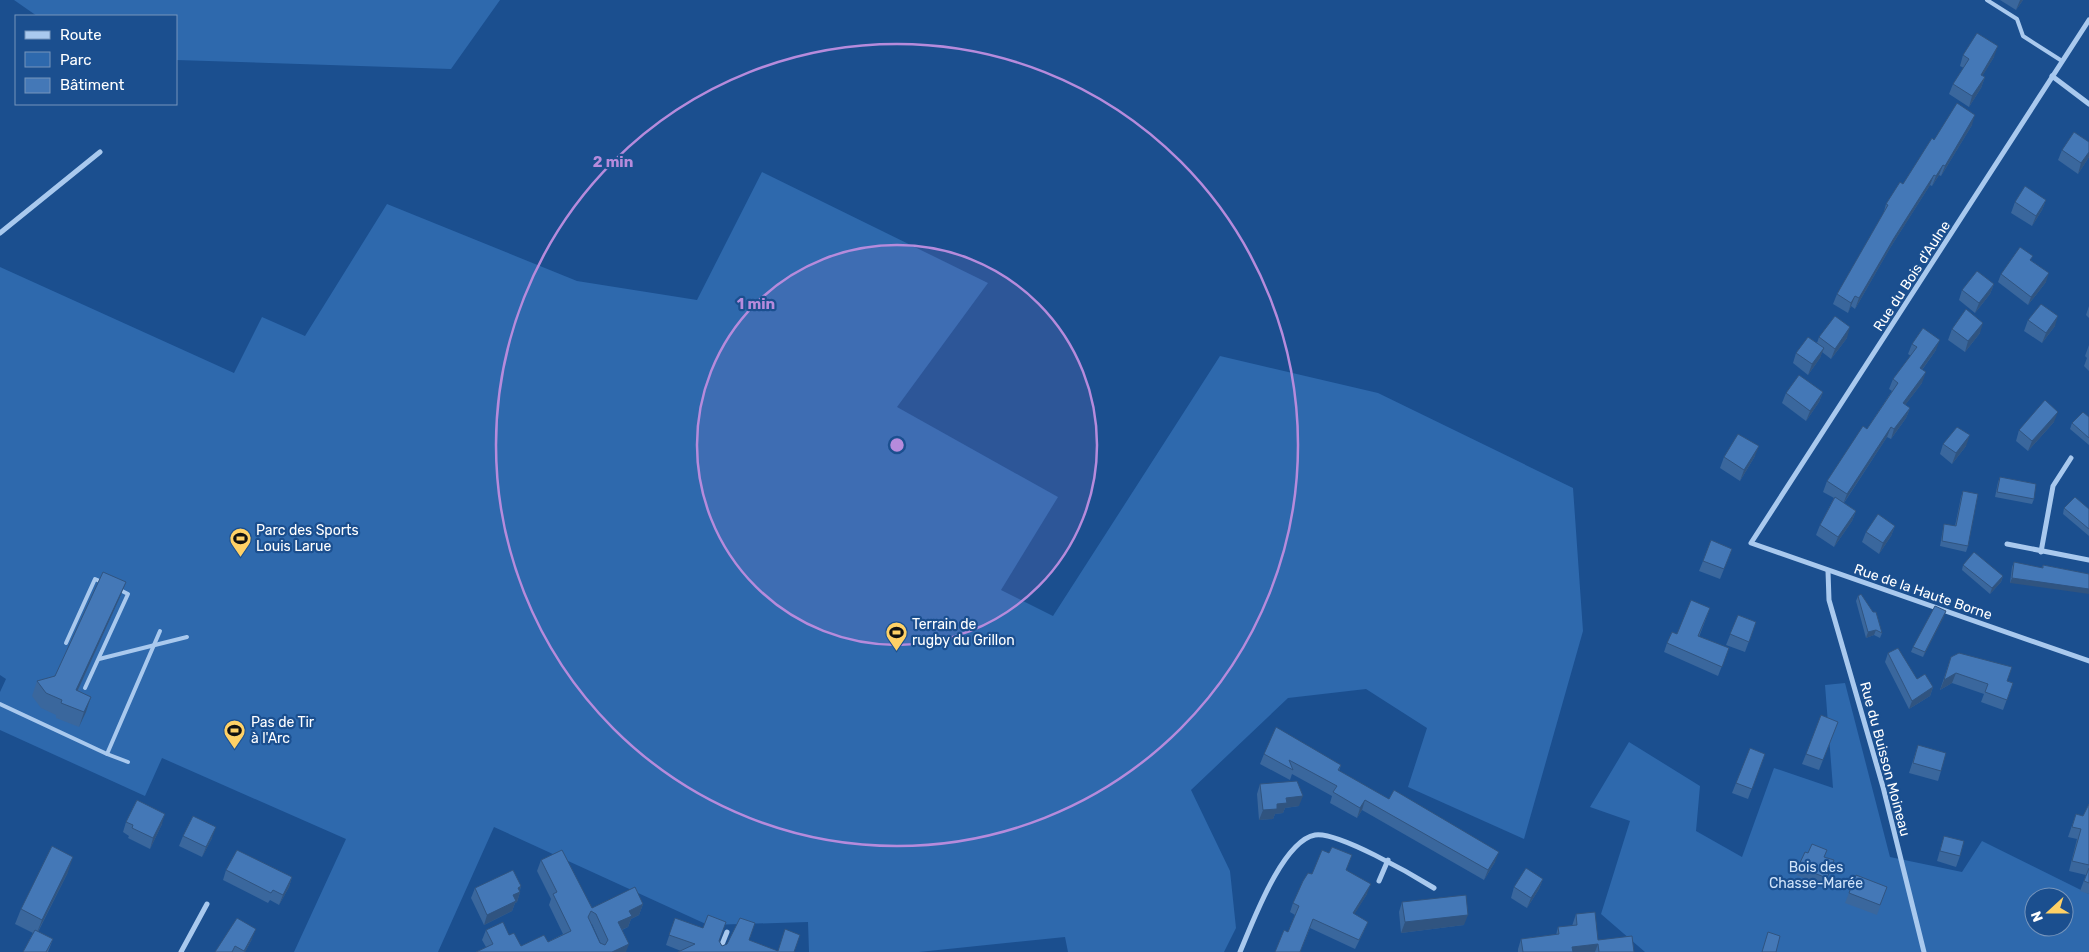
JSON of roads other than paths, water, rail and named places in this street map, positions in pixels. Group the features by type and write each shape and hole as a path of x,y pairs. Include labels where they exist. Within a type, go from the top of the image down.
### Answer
{"street":[{"name":"Rue du Bois d'Aulne","path":"1751,543 1983,187 2089,20"},
{"path":"2052,76 2089,104"},
{"path":"0,233 100,152"},
{"path":"2041,552 2053,486 2071,458"},
{"name":"Rue de la Haute Borne","path":"1751,543 2089,661"},
{"path":"2007,544 2089,560"},
{"name":"Rue du Buisson Moineau","path":"1828,571 1829,600 1883,787 1924,952"},
{"path":"1240,952 1268,886 1295,848 1304,840 1316,834 1388,860 1434,888"},
{"path":"1379,881 1388,860"},
{"path":"181,952 207,904"},
{"path":"720,952 728,932"}],"lane":[{"path":"1987,0 2016,19 2023,36 2062,61"},
{"path":"66,643 95,579 104,583"},
{"path":"85,688 128,594 112,587"},
{"path":"107,754 160,631"},
{"path":"99,659 187,637"},
{"path":"0,704 128,762"}],"place":[{"name":"Parc des Sports Louis Larue","path":"240,557"},
{"name":"Terrain de rugby du Grillon","path":"896,651"},
{"name":"Pas de Tir à l'Arc","path":"235,749"}],"park label":[{"name":"Bois des Chasse-Marée","path":"1816,876"}]}
